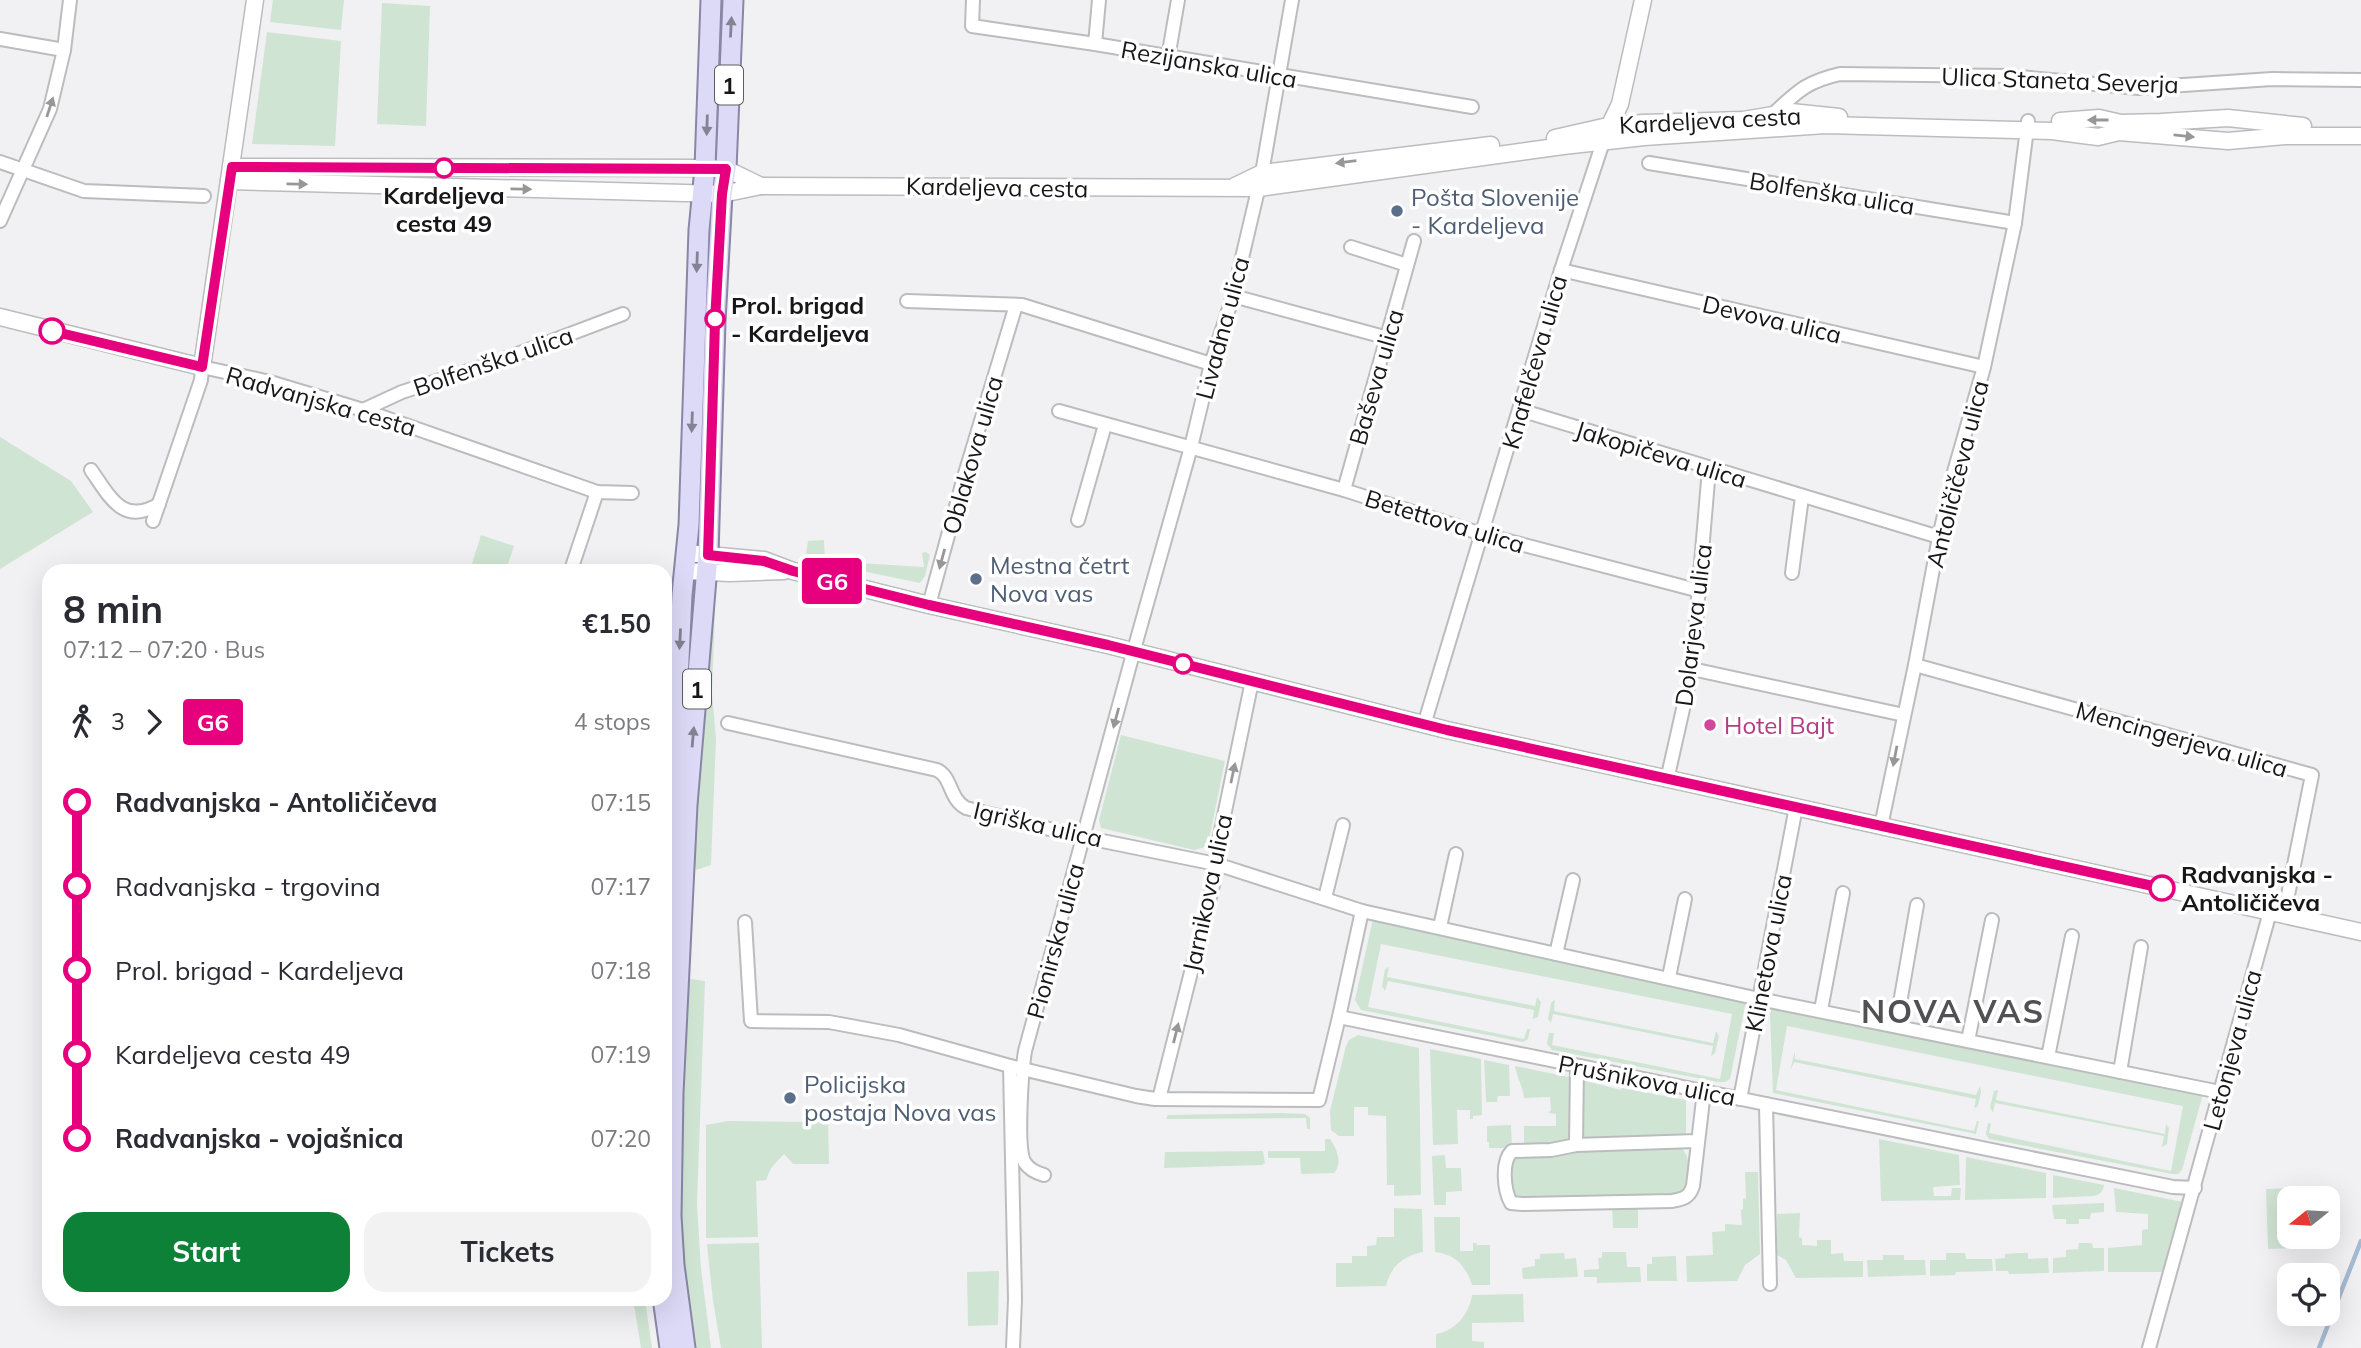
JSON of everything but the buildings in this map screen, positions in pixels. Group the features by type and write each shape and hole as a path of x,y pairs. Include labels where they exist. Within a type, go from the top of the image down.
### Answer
{"main road":[{"name":"1","path":"672,808 682,595 686,562 711,0"},
{"name":"1","path":"672,1132 687,805 707,564 715,322 722,194 726,169 733,0"},
{"name":"1","path":"672,1191 674,1265 685,1348"},
{"path":"664,1306 670,1348"}],"street":[{"path":"0,221 50,109 64,50 70,0"},
{"path":"153,521 201,380 255,0"},
{"name":"Rezijanska ulica","path":"974,0 972,26 1472,107"},
{"path":"1095,44 1099,0"},
{"path":"1168,58 1178,0"},
{"name":"Livadna ulica","path":"1133,652 1191,447 1211,364 1233,296 1261,180 1292,0"},
{"name":"Knafelčeva ulica","path":"1424,725 1561,271 1605,134 1620,104 1643,0"},
{"path":"0,39 64,50"},
{"name":"Ulica Staneta Severja","path":"1772,115 1796,92 1815,80 1840,74 2007,76 2140,88 2272,79 2361,80"},
{"name":"Kardeljeva cesta","path":"761,186 1233,187 1261,180 1791,112 1844,118 2028,126 2098,136 2119,132 2228,141 2285,136 2361,136"},
{"name":"Kardeljeva cesta","path":"1605,134 1825,125 2028,126 2099,118 2121,122 2228,118 2294,126 2361,127"},
{"name":"Antoličičeva ulica","path":"1881,826 1939,537 1954,472 1984,367 2015,223 2028,126"},
{"path":"0,162 84,191 204,196"},
{"name":"Bolfenška ulica","path":"1649,163 2015,223"},
{"path":"230,174 705,168 726,169 761,186"},
{"path":"230,174 701,194 722,194 761,186"},
{"name":"Baševa ulica","path":"1344,490 1413,241"},
{"path":"1351,247 1408,265"},
{"name":"Devova ulica","path":"1561,271 1984,367"},
{"path":"1233,296 1388,338"},
{"path":"907,301 1022,305 1211,364"},
{"name":"Oblakova ulica","path":"929,605 1016,305"},
{"name":"Bolfenška ulica","path":"363,410 402,392 496,362 623,314"},
{"name":"Radvanjska cesta","path":"0,317 270,382 363,410 597,492 632,493"},
{"name":"Jakopičeva ulica","path":"1520,410 1939,537"},
{"name":"Betettova ulica","path":"1059,411 1344,490 1482,534 1700,591"},
{"path":"1078,520 1105,425"},
{"name":"Dolarjeva ulica","path":"1667,780 1692,669 1709,469"},
{"path":"91,470 114,503 127,511 139,514 159,505"},
{"path":"573,564 597,492"},
{"path":"1792,573 1802,497"},
{"path":"686,562 707,564 764,561 793,571 929,605 1133,652 1424,725 2361,932"},
{"name":"Pionirska ulica","path":"1016,1068 1084,836 1133,652"},
{"name":"Mencingerjeva ulica","path":"1915,665 2312,775 2277,913"},
{"path":"1692,669 1904,715"},
{"name":"Jarnikova ulica","path":"1157,1099 1214,881 1252,681"},
{"name":"Igriška ulica","path":"728,723 937,770 945,776 955,799 966,807 1216,864 1362,911 1759,999 2220,1092"},
{"name":"Klinetova ulica","path":"1740,1099 1796,807"},
{"path":"1325,898 1343,825"},
{"path":"1440,927 1456,855"},
{"path":"1556,954 1573,880"},
{"path":"1821,1010 1843,893"},
{"path":"1669,977 1685,900"},
{"path":"1896,1026 1917,905"},
{"path":"746,922 751,1021 829,1022 899,1035 1016,1068 1157,1099 1319,1100 1362,911"},
{"name":"Letonjeva ulica","path":"2149,1348 2220,1092 2277,913"},
{"path":"1968,1041 1992,920"},
{"path":"2048,1057 2072,936"},
{"path":"2120,1072 2141,947"},
{"name":"Prušnikova ulica","path":"1339,1017 2173,1187 2195,1188"},
{"path":"1576,1145 1577,1066"},
{"path":"1016,1068 1023,1158 1031,1169 1044,1175"},
{"path":"1013,1348 1016,1068"},
{"path":"1696,1141 1515,1150 1509,1153 1506,1189 1511,1203 1684,1199 1693,1186 1696,1141 1704,1091"},
{"path":"1766,1104 1770,1284"}],"green space":[{"path":"273,0 344,0 341,30 270,22"},
{"path":"382,3 430,6 426,126 377,124"},
{"path":"267,32 341,41 335,146 252,144"},
{"path":"0,437 71,481 93,512 0,569"},
{"path":"481,535 514,546 508,564 472,564"},
{"path":"824,540 825,561 924,567 922,553 926,552 930,555 925,576 920,583 805,561 808,541"},
{"path":"712,602 715,610 712,693 716,739 711,865 696,870 692,844"},
{"path":"1121,735 1225,761 1209,840 1205,847 1194,850 1101,828 1099,820"},
{"path":"1373,919 1746,1001 1730,1079 1718,1082 1552,1050 1547,1044 1549,1033 1554,1033 1552,1045 1720,1079 1732,1014 1381,944 1368,1007 1524,1039 1527,1029 1530,1029 1528,1039 1523,1042 1361,1010 1355,1000"},
{"path":"1389,967 1387,977 1535,1006 1537,997 1541,1002 1538,1017 1533,1019 1534,1010 1388,981 1385,991 1382,986 1385,969"},
{"path":"685,980 705,981 697,1204 701,1268 711,1348 692,1348 678,1227"},
{"path":"1555,999 1554,1011 1713,1043 1716,1031 1719,1036 1715,1053 1711,1056 1713,1046 1553,1014 1551,1023 1548,1019 1551,1003"},
{"path":"1772,1008 2203,1094 2182,1170 2178,1174 2172,1174 1989,1139 1986,1134 1988,1123 1991,1124 1989,1133 2171,1171 2183,1106 1787,1026 1776,1090 1974,1131 1979,1121 1976,1134 1773,1093"},
{"path":"1358,1035 1419,1048 1421,1195 1394,1196 1394,1185 1387,1185 1386,1116 1368,1115 1368,1107 1354,1107 1354,1136 1339,1136 1331,1130 1330,1111 1346,1046 1349,1040"},
{"path":"1430,1049 1481,1059 1482,1115 1470,1119 1470,1110 1457,1110 1458,1144 1433,1145"},
{"path":"1795,1051 1795,1059 1976,1095 1980,1086 1978,1106 1974,1108 1976,1099 1794,1062 1790,1071"},
{"path":"1484,1060 1509,1065 1510,1096 1498,1096 1497,1102 1486,1102"},
{"path":"1515,1066 1573,1078 1570,1140 1562,1145 1524,1147 1524,1126 1556,1126 1556,1114 1548,1113 1551,1110 1550,1097 1524,1098"},
{"path":"1582,1080 1621,1090 1622,1088 1686,1100 1686,1139 1584,1139"},
{"path":"1998,1090 1996,1100 2165,1134 2166,1124 2169,1128 2167,1144 2162,1147 2164,1136 1995,1103 1993,1113 1990,1107 1994,1091"},
{"path":"1305,1114 1310,1118 1310,1129 1307,1129 1306,1118 1166,1119 1168,1115"},
{"path":"812,1117 828,1118 829,1164 793,1164 784,1154 771,1168 766,1180 756,1181 758,1237 706,1238 706,1125 728,1121 812,1122"},
{"path":"1511,1125 1512,1148 1489,1148 1487,1126"},
{"path":"1325,1139 1330,1139 1338,1156 1334,1173 1301,1174 1300,1158 1268,1158 1268,1151 1325,1151"},
{"path":"1879,1139 1959,1155 1960,1185 1933,1187 1934,1196 1951,1196 1952,1188 1961,1188 1960,1200 1881,1201"},
{"path":"1677,1146 1686,1154 1689,1174 1684,1194 1676,1197 1516,1199 1511,1186 1513,1161 1524,1154"},
{"path":"1263,1151 1265,1163 1262,1165 1164,1168 1165,1152"},
{"path":"1445,1155 1446,1168 1461,1168 1462,1191 1446,1192 1446,1205 1434,1205 1432,1156"},
{"path":"1966,1157 2046,1173 2046,1198 1965,1200"},
{"path":"1745,1172 1758,1172 1760,1254 1745,1265 1737,1281 1687,1282 1686,1256 1713,1255 1712,1232 1725,1231 1725,1224 1742,1225 1741,1210 1743,1199 1746,1198"},
{"path":"2053,1175 2104,1187 2094,1196 2053,1198"},
{"path":"2114,1188 2183,1202 2167,1272 2108,1272 2108,1248 2142,1245 2142,1230 2148,1229 2148,1214 2116,1212"},
{"path":"2266,1189 2277,1189 2277,1249 2268,1249"},
{"path":"2104,1203 2104,1212 2091,1213 2090,1219 2079,1219 2079,1224 2066,1224 2066,1219 2054,1219 2052,1205"},
{"path":"1612,1205 1638,1205 1638,1228 1613,1228"},
{"path":"1394,1208 1422,1209 1423,1252 1409,1256 1399,1263 1386,1286 1336,1287 1336,1263 1352,1263 1352,1256 1367,1256 1367,1246 1376,1245 1377,1237 1394,1237"},
{"path":"1800,1213 1799,1237 1802,1238 1802,1245 1817,1246 1817,1240 1831,1240 1831,1254 1843,1253 1844,1261 1863,1261 1863,1277 1796,1278 1786,1260 1777,1255 1777,1214"},
{"path":"1434,1217 1460,1217 1460,1251 1473,1251 1473,1243 1490,1245 1490,1285 1472,1285 1459,1262 1448,1255 1435,1252"},
{"path":"759,1243 762,1348 721,1348 707,1244"},
{"path":"2079,1243 2092,1243 2093,1248 2104,1248 2104,1271 2053,1273 2053,1258 2066,1257 2066,1250 2078,1249"},
{"path":"1602,1252 1626,1252 1627,1267 1640,1267 1641,1282 1597,1283 1597,1277 1584,1277 1584,1270 1599,1269 1598,1258 1602,1258"},
{"path":"1564,1253 1565,1259 1576,1258 1578,1277 1523,1279 1522,1268 1535,1266 1535,1259 1540,1259 1540,1254"},
{"path":"1946,1253 1965,1253 1966,1259 1992,1259 1993,1271 1930,1276 1930,1260 1946,1260"},
{"path":"2028,1253 2028,1259 2048,1258 2049,1273 2009,1274 2008,1271 1996,1271 1995,1259 2005,1258 2005,1254"},
{"path":"1883,1255 1904,1255 1904,1260 1925,1260 1926,1275 1868,1277 1867,1260 1883,1260"},
{"path":"1676,1256 1677,1281 1647,1281 1647,1264 1652,1264 1652,1257"},
{"path":"999,1271 998,1325 968,1326 967,1272"},
{"path":"1523,1294 1524,1322 1472,1323 1472,1341 1484,1342 1484,1348 1436,1348 1436,1334 1460,1321 1468,1309 1472,1295"},
{"path":"634,1306 646,1306 652,1348 641,1348"}],"waterway":[{"path":"2319,1348 2361,1241"}],"bus line":[{"name":"G6","path":"52,331 202,367 232,167 726,169 722,194 715,322 708,555 764,561 793,571 929,605 1108,645 1447,730 2162,888"}],"place":[{"name":"Kardeljeva cesta 49","path":"444,168"},
{"name":"Pošta Slovenije - Kardeljeva","path":"1397,211"},
{"name":"Prol. brigad - Kardeljeva","path":"715,319"},
{"name":"Mestna četrt Nova vas","path":"976,579"},
{"name":"Hotel Bajt","path":"1710,725"},
{"name":"Radvanjska - Antoličičeva","path":"2162,888"},
{"name":"Policijska postaja Nova vas","path":"790,1098"}],"district":[{"name":"NOVA VAS","path":"1953,1011"}]}
